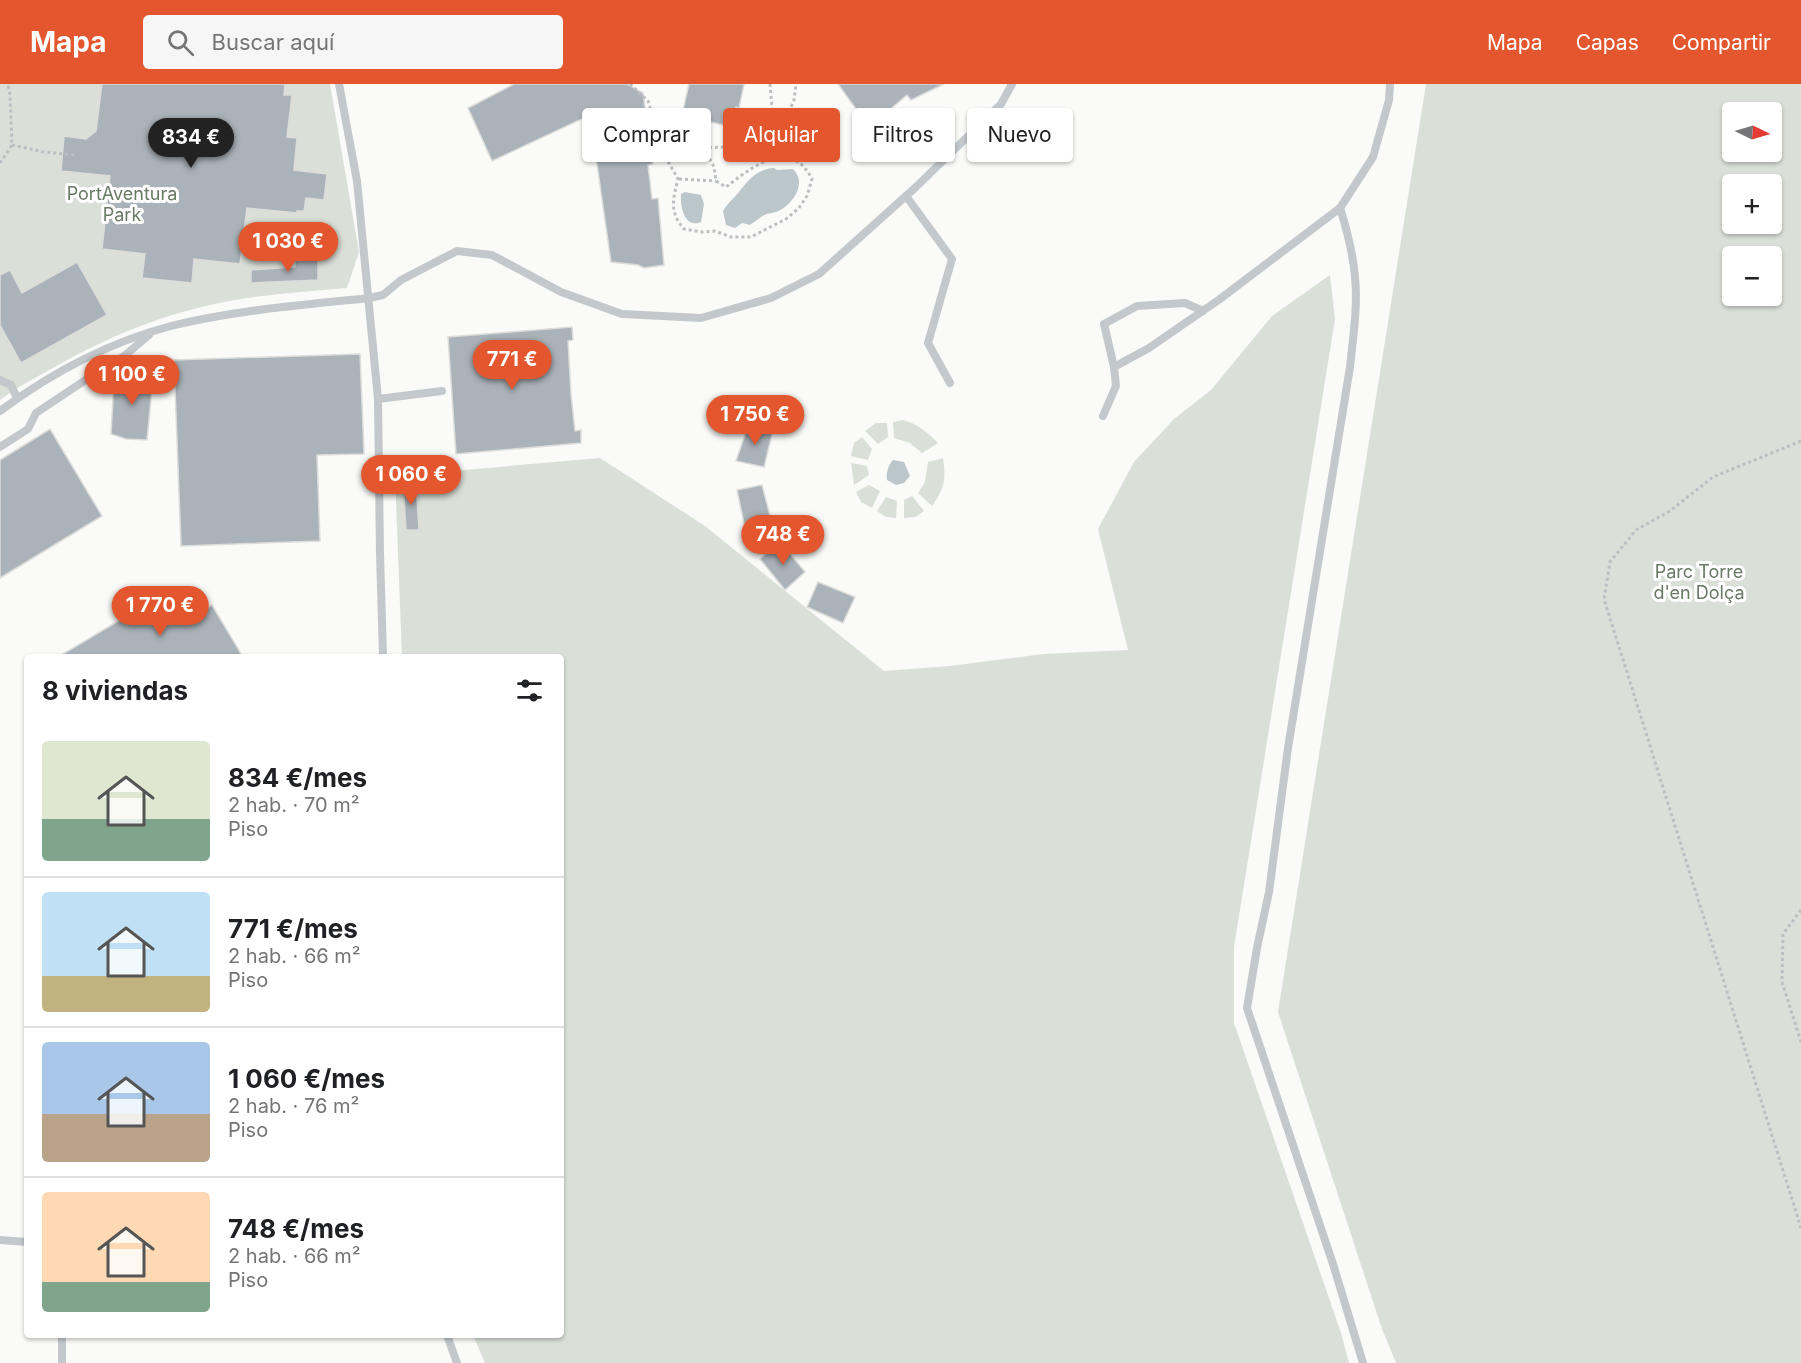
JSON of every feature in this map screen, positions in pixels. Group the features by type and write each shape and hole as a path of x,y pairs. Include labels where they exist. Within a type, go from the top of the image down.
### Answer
{"lane":[{"path":"339,84 357,181 378,399 383,654"},
{"path":"0,411 17,398 120,343 206,318 383,295 401,280 457,251 492,255 561,292 622,314 701,318 771,298 819,274 906,196 1001,104 1012,84"},
{"path":"1114,367 1149,348 1203,311 1340,208 1373,157 1389,100 1390,84"},
{"path":"906,196 952,259 928,343 950,383"},
{"path":"1340,208 1349,237 1355,278 1355,317 1350,367 1288,748 1269,892 1247,1008 1333,1264 1363,1363"},
{"path":"1103,416 1116,386 1104,324 1137,306 1185,303 1203,311"},
{"path":"0,447 28,429 36,413 123,357 152,332"},
{"path":"0,380 11,385 17,398"},
{"path":"378,399 442,391"},
{"path":"0,1240 24,1242"},
{"path":"62,1338 62,1363"},
{"path":"448,1338 457,1363"}],"path":[{"path":"0,163 12,145 8,84"},
{"path":"630,84 648,101 650,108"},
{"path":"770,84 772,108"},
{"path":"791,108 796,84"},
{"path":"12,145 44,152 77,155"},
{"path":"669,162 678,178 673,200 675,219 684,229 702,232 715,231 731,237 751,237 786,219 799,208 807,196 812,179 806,168 792,159 777,158 761,162 726,187 716,181 678,178"},
{"path":"711,161 716,181"},
{"path":"1801,441 1713,477 1670,512 1636,530 1610,562 1604,599 1801,1228"},
{"path":"1801,910 1783,934 1782,981 1801,1042"}],"green space":[{"name":"PortAventura Park","path":"0,84 330,84 359,252 347,288 247,298 170,316 98,344 31,380 0,400"},
{"name":"Parc Torre d'en Dolça","path":"1426,84 1801,84 1801,1363 1396,1363 1382,1329 1278,1012"},
{"path":"1330,275 1335,319 1234,947 1234,1023 1341,1333 1349,1363 485,1363 474,1338 564,1338 564,654 402,654 395,476 600,458 705,526 884,671 950,666 1044,654 1128,650 1098,529 1134,462 1174,419 1211,390 1272,316"},
{"path":"903,420 922,429 938,443 922,453 910,443 894,438 893,422"},
{"path":"876,423 887,423 888,437 878,444 865,431"},
{"path":"862,437 872,449 868,460 851,456 854,443"},
{"path":"943,458 943,484 932,506 918,493 925,482 928,462"},
{"path":"851,463 867,466 869,475 854,485"},
{"path":"869,485 880,491 872,508 861,502 856,492"},
{"path":"912,496 924,511 916,517 904,518 904,500"},
{"path":"886,497 897,501 896,518 886,517 877,511"}],"shaded area":[{"path":"774,168 777,170 793,169 797,175 799,181 796,194 788,205 765,215 750,225 742,223 735,228 726,225 723,211 728,204 754,176 763,170"},
{"path":"685,192 701,195 704,204 701,222 691,222 684,215 681,194"},
{"path":"893,460 904,462 910,476 904,483 896,485 887,480 888,469"}],"building":[{"path":"102,84 285,84 284,95 292,95 287,137 297,138 294,170 327,174 324,200 306,198 304,211 297,211 297,213 247,208 240,264 194,259 192,283 142,278 145,254 102,249 110,176 61,171 64,136 86,139 96,131"},
{"path":"514,84 627,84 643,93 645,108 582,108 582,119 492,161 468,108"},
{"path":"689,84 744,84 739,108 723,108 723,125 711,122 711,108 684,108"},
{"path":"838,84 944,84 911,100 907,95 892,108 855,108"},
{"path":"597,162 653,162 653,164 648,165 652,199 658,198 664,265 644,268 638,265 611,262"},
{"path":"318,259 318,280 251,283 251,270 295,267 295,260"},
{"path":"77,262 107,315 21,363 0,325 0,275 10,270 22,293"},
{"path":"572,327 573,340 568,341 571,394 575,431 581,430 581,443 456,454 448,337"},
{"path":"360,354 364,454 317,455 320,541 181,546 174,360"},
{"path":"154,368 147,440 126,439 111,434 114,381"},
{"path":"749,423 773,430 764,467 736,461"},
{"path":"50,429 102,516 0,578 0,460"},
{"path":"416,482 419,530 406,530 403,483"},
{"path":"762,485 772,523 745,528 737,490"},
{"path":"780,542 805,572 785,590 760,559"},
{"path":"818,582 855,597 843,623 807,607"},
{"path":"155,599 169,622 177,618 180,624 212,605 241,654 63,654"}]}
